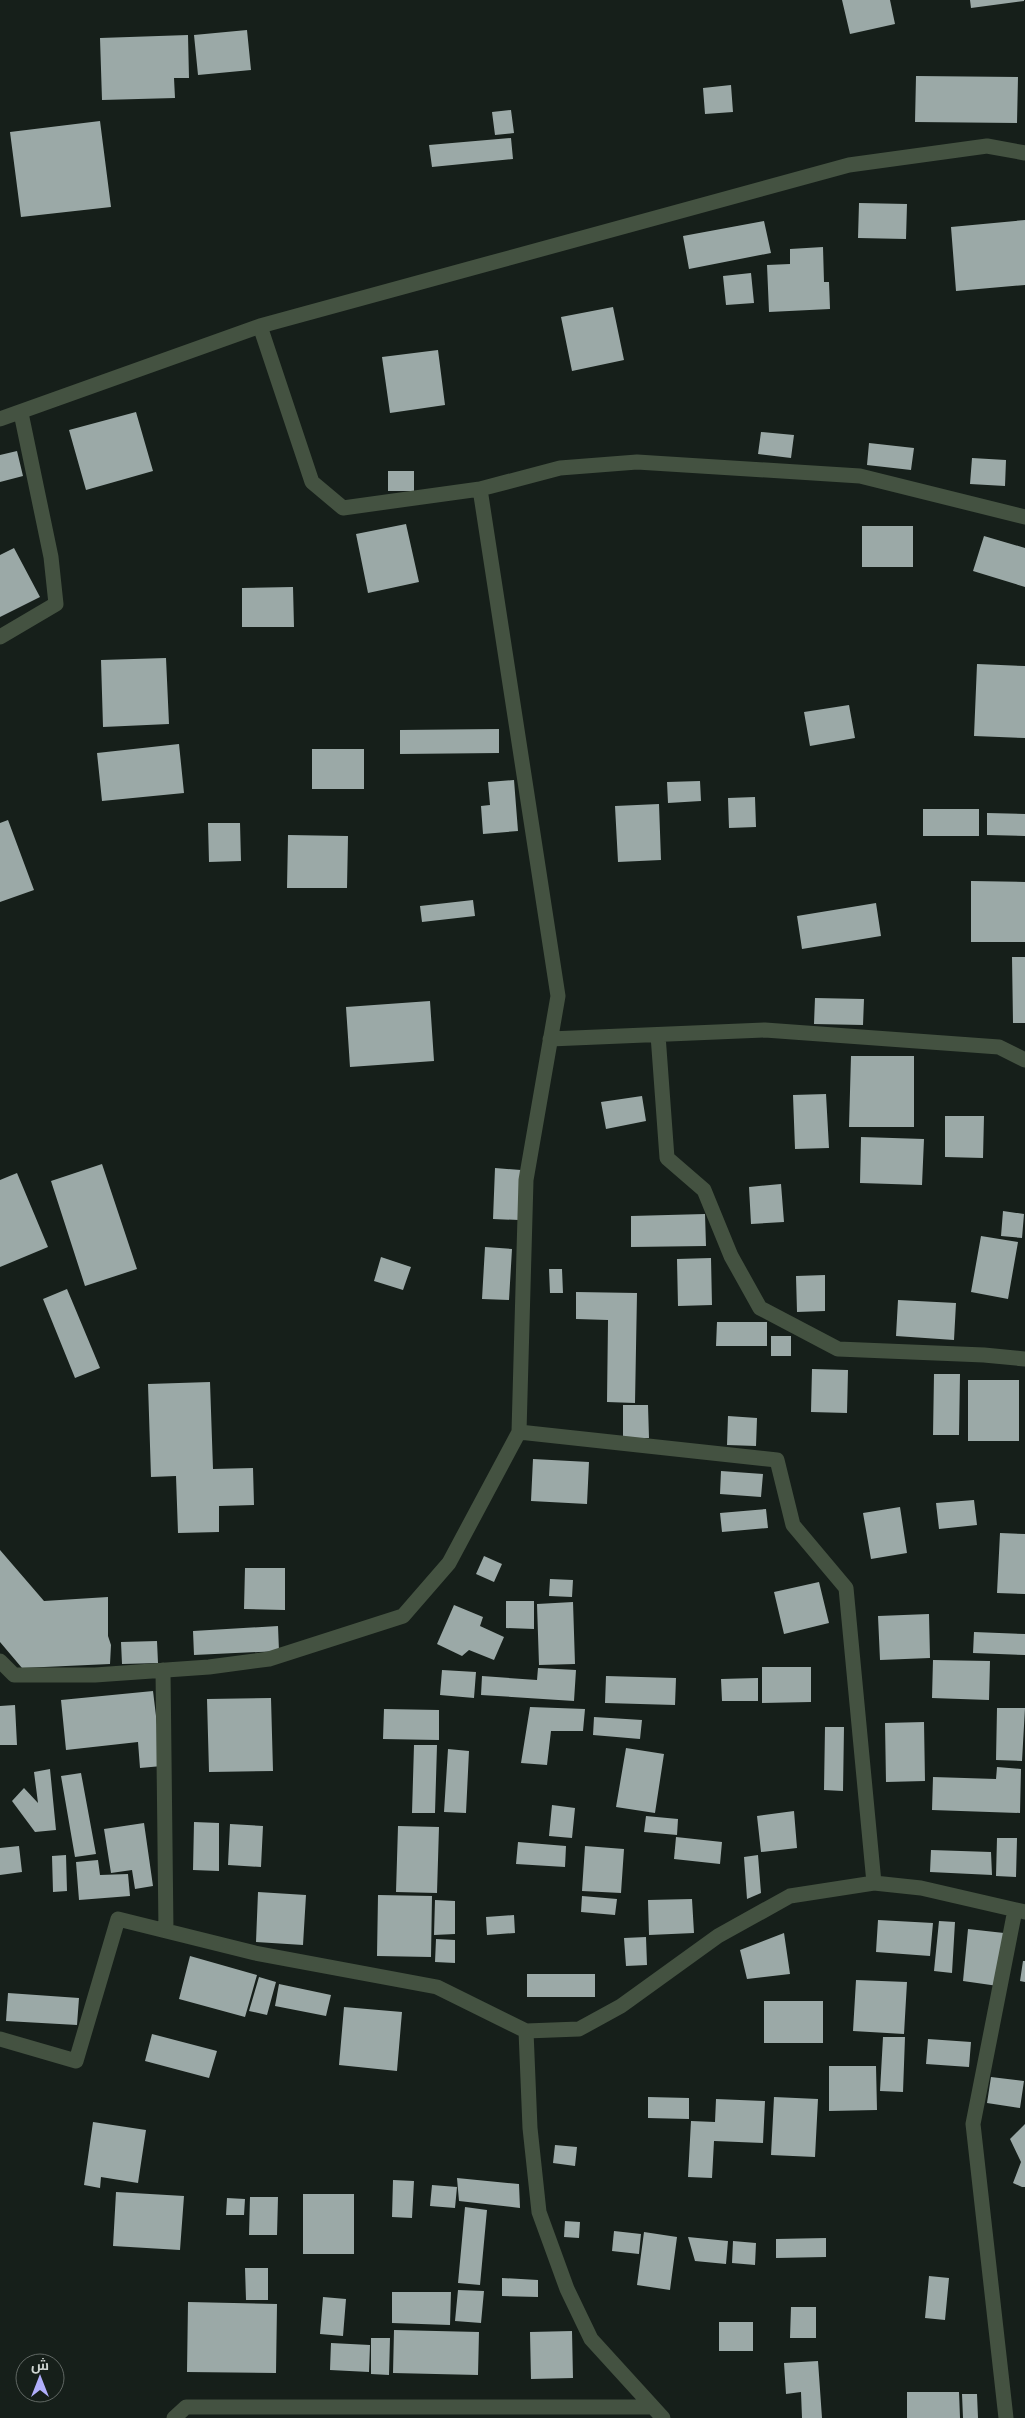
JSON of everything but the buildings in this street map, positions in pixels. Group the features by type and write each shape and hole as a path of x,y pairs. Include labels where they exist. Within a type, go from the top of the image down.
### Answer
{"street":[{"path":"0,419 260,326 848,165 987,146 1025,153"},
{"path":"260,326 312,482 343,508 480,489 560,468 637,462 860,476 1025,517"},
{"path":"0,637 56,604 51,557 22,412"},
{"path":"0,1662 14,1674 95,1675 209,1667 269,1658 402,1616 449,1563 519,1432 526,1180 558,996 480,489"},
{"path":"550,1039 774,1031 999,1047 1025,1060"},
{"path":"658,1035 667,1158 704,1190 730,1256 760,1308 838,1349 984,1355 1025,1359"},
{"path":"519,1432 777,1460 793,1525 846,1588 874,1883"},
{"path":"163,1670 166,1931"},
{"path":"0,2039 76,2060 118,1919 255,1953 437,1987 526,2031 579,2029 621,2006 718,1936 790,1896 874,1883 921,1888 1020,1911 973,2124 1006,2418"},
{"path":"526,2031 530,2128 539,2212 567,2289 591,2340 658,2413"},
{"path":"174,2418 186,2407 658,2413"}]}
